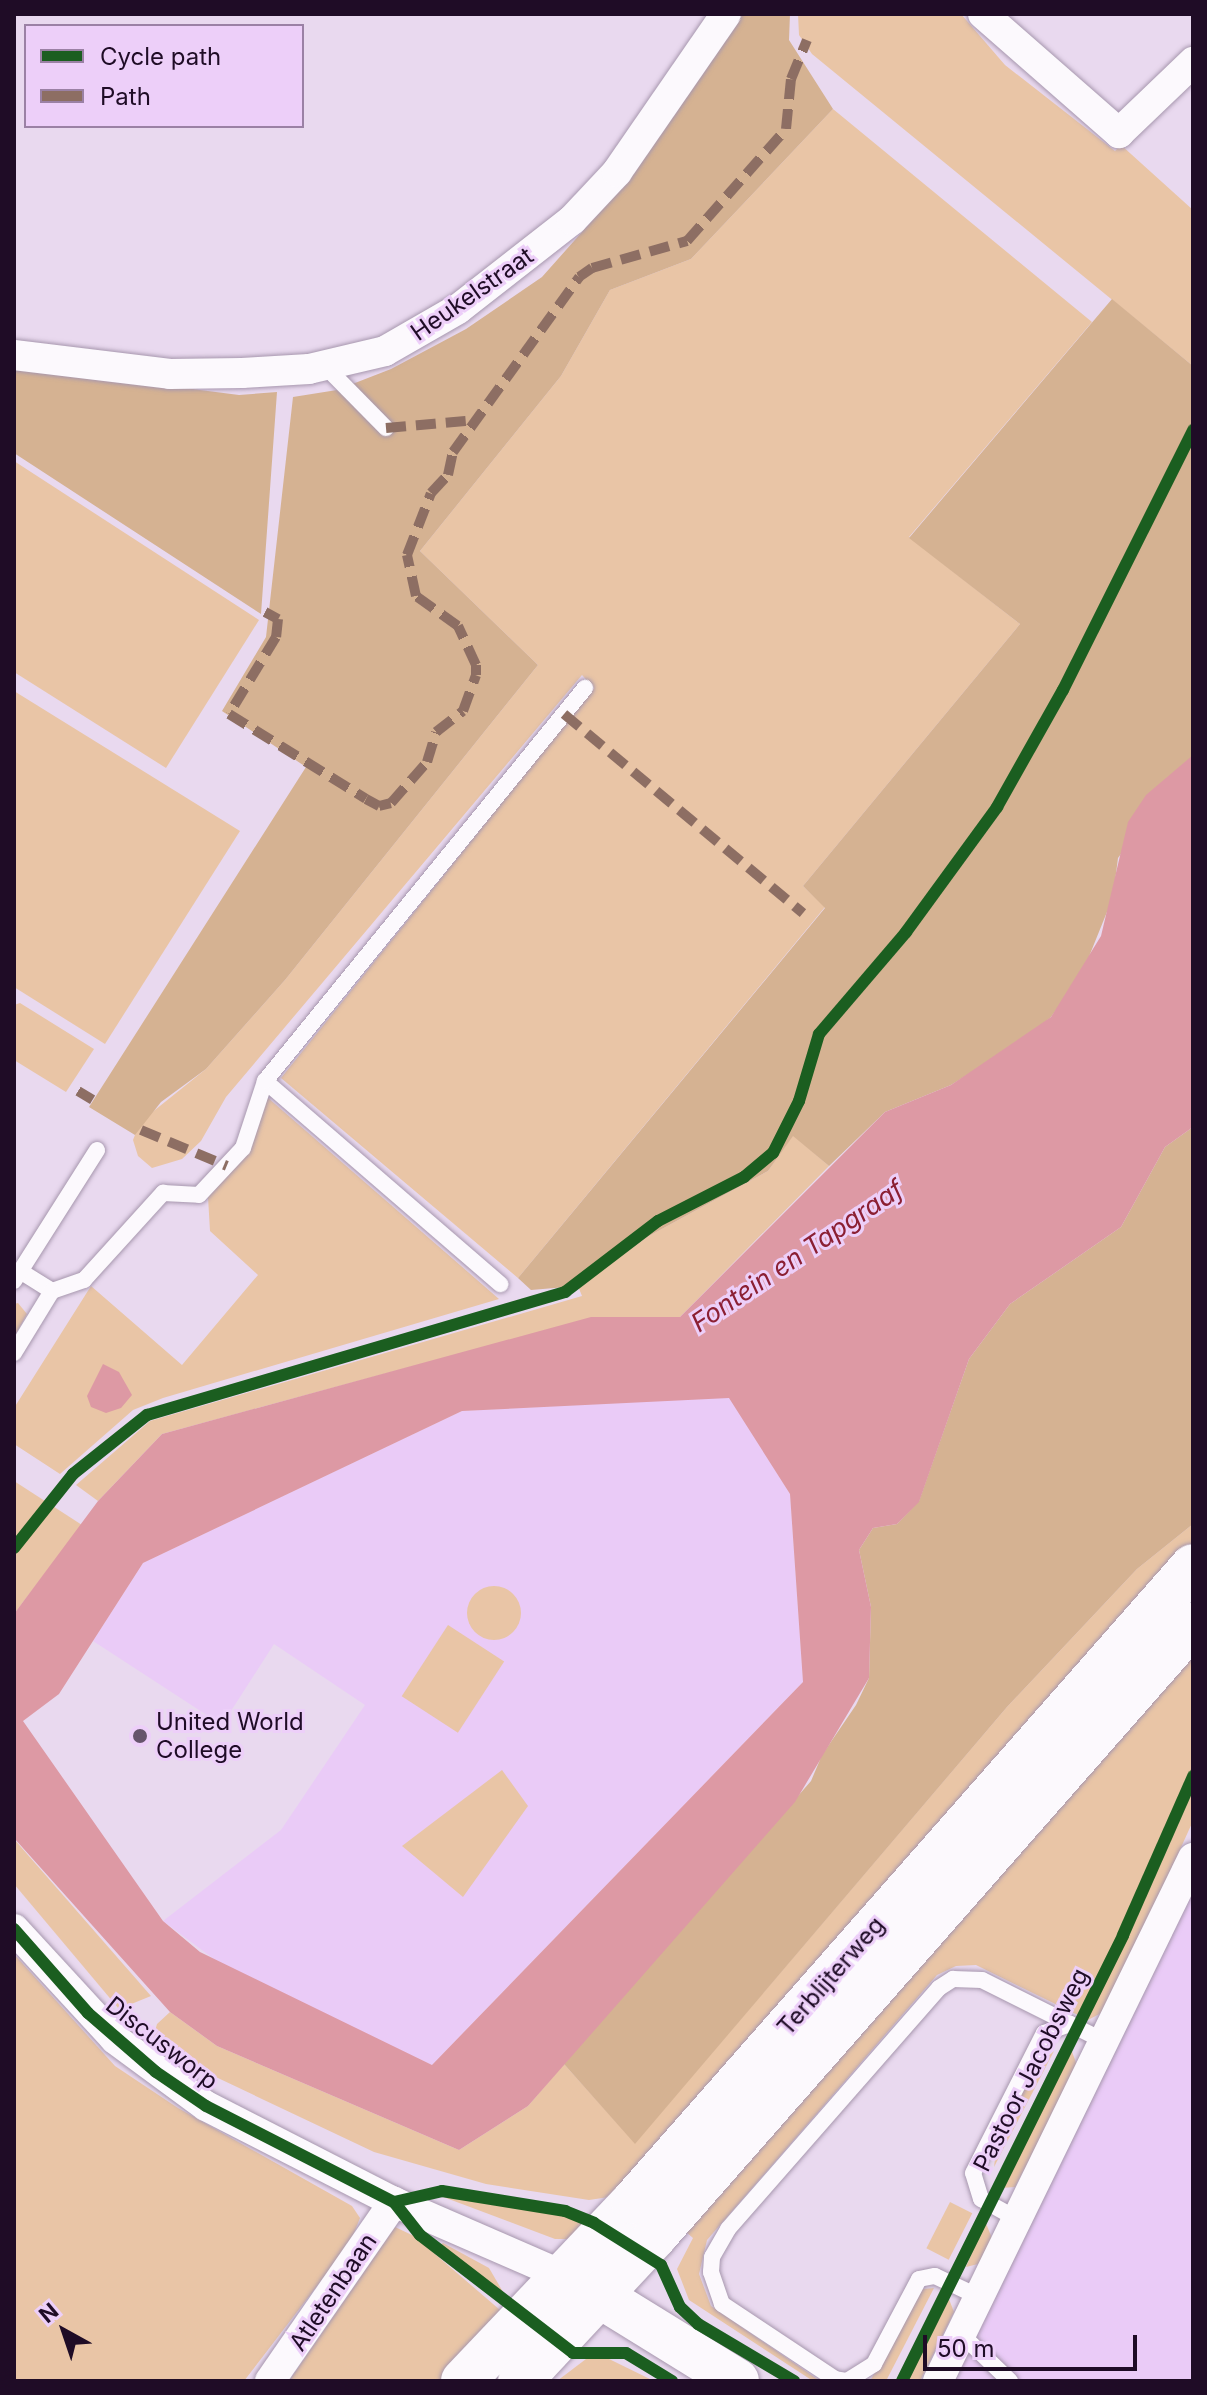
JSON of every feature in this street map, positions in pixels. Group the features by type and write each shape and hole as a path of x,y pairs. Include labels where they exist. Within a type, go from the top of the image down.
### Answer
{"main road":[{"name":"Terblijterweg","path":"520,2381 583,2286 1193,1566"},
{"name":"Terblijterweg","path":"463,2381 583,2286 1193,1624"},
{"path":"583,2286 737,2381"}],"street":[{"name":"Heukelstraat","path":"14,355 170,374 274,373 357,360 409,339 458,309 572,220 617,172 726,14"},
{"path":"983,14 1119,133 1193,62"},
{"path":"938,2381 1193,1858"},
{"name":"Discusworp","path":"14,1929 88,2013 156,2072 206,2106 394,2202 583,2286"},
{"name":"Atletenbaan","path":"270,2381 394,2202"}],"lane":[{"path":"325,366 386,428"},
{"path":"14,1353 52,1291 84,1280 163,1193 199,1195 243,1148 265,1081 585,688"},
{"path":"265,1081 500,1284"},
{"path":"52,1291 17,1276 97,1150"},
{"path":"979,2297 935,2276 919,2279 874,2364 846,2381 835,2379 722,2304 711,2272 718,2245 939,1988 953,1979 982,1980 1104,2041"},
{"path":"1017,2219 981,2199 973,2173 1044,2033 1070,2024"},
{"path":"961,2334 1010,2381"}],"shaded area":[{"path":"735,14 790,14 789,40 833,109 691,259 610,290 561,376 420,551 538,665 285,980 206,1069 161,1102 135,1135 89,1107 306,767 222,711 266,637 293,397 337,390 391,369 466,329 542,277 606,205"},
{"path":"798,14 961,14 1005,65 1115,151 1121,145 1193,210 1193,366 812,54 799,35"},
{"path":"833,109 1092,322 909,537 1020,624 803,886 825,907 518,1278 281,1078 594,688 582,675 226,1097 201,1141 182,1159 152,1168 138,1156 133,1140 140,1122 206,1069 285,980 538,665 420,551 561,376 610,290 691,259"},
{"path":"1112,299 1193,366 1193,755 1118,858 1113,897 1082,974 1051,1017 1027,1037 951,1085 885,1112 829,1166 793,1136 768,1171 649,1236 578,1286 531,1290 518,1278 825,908 803,886 1020,624 909,538"},
{"path":"14,366 239,395 277,392 261,614 14,453"},
{"path":"14,461 259,620 166,768 14,672"},
{"path":"14,691 240,831 105,1044 14,987"},
{"path":"20,1003 94,1049 66,1092 14,1060 14,1005"},
{"path":"267,1097 499,1299 163,1398 133,1410 60,1474 14,1444 14,1408 91,1286 182,1365 258,1275 210,1231 208,1197 249,1151"},
{"path":"1193,1127 1193,1524 1137,1569 1007,1707 635,2144 564,2064 811,1781 822,1755 856,1705 869,1678 871,1607 859,1550 873,1528 897,1524 919,1501 969,1359 1010,1304 1121,1227 1165,1147"},
{"path":"793,1135 829,1166 680,1317 591,1318 162,1434 98,1501 76,1485 150,1421 582,1296 578,1286 649,1236 768,1171"},
{"path":"18,1303 27,1314 14,1337 14,1304"},
{"path":"729,1397 790,1494 803,1682 432,2065 226,1968 163,1921 281,1830 365,1705 274,1644 222,1725 93,1641 143,1563 462,1411"},
{"path":"14,1481 82,1525 14,1614"},
{"path":"1193,1524 1193,1554 622,2195 589,2200 486,2184 374,2152 182,2061 153,2038 157,2024 170,2012 217,2046 459,2150 528,2106 564,2064 635,2143 1007,1707 1137,1569"},
{"path":"494,1586 513,1594 521,1613 513,1632 494,1640 475,1632 467,1613 475,1594"},
{"path":"448,1625 504,1661 458,1733 402,1696"},
{"path":"1193,1643 1193,1821 1107,2010 1088,2020 976,1965 956,1966 937,1975 707,2240 699,2274 711,2306 820,2381 813,2381 689,2300 677,2269 693,2238 679,2226"},
{"path":"502,1770 528,1806 463,1897 402,1846"},
{"path":"14,1839 151,1996 119,2009 14,1884"},
{"path":"1193,1880 1193,2381 948,2381"},
{"path":"14,1954 115,2066 178,2108 352,2206 360,2218 350,2243 244,2381 14,2381"},
{"path":"1071,2049 1078,2068 1015,2187 1001,2188"},
{"path":"1054,2051 994,2167 997,2143 1033,2070"},
{"path":"438,2195 562,2214 590,2227 574,2239 555,2239"},
{"path":"950,2202 972,2213 949,2260 926,2248"},
{"path":"985,2221 992,2238 978,2264 966,2267"},
{"path":"395,2227 414,2236 507,2316 445,2381 289,2381"},
{"path":"443,2243 489,2268 506,2297 440,2245"},
{"path":"934,2288 886,2381 870,2381 923,2289"},
{"path":"947,2294 954,2312 920,2381 904,2381"},
{"path":"607,2358 654,2381 557,2381 586,2359"}],"water":[{"name":"Fontein en Tapgraaf","path":"1193,755 1193,1127 1165,1147 1121,1227 1010,1304 969,1359 919,1502 897,1524 873,1528 859,1550 871,1607 869,1678 795,1802 528,2106 459,2150 217,2046 170,2012 14,1838 14,1614 98,1501 162,1434 591,1317 680,1317 885,1112 951,1085 1051,1017 1101,936 1128,822 1146,795","holes":["729,1398 790,1494 803,1682 432,2065 200,1952 163,1921 23,1721 59,1694 143,1563 462,1411"]},
{"path":"103,1364 119,1372 132,1395 121,1408 106,1413 91,1407 87,1396"}],"marked path":[{"path":"265,612 278,619 276,637 229,714 366,799 379,806 391,803 427,762 436,732 463,711 476,675 476,665 458,626 416,596 407,555 431,493 448,475 453,452 579,277 592,268 687,241 786,129 791,79 807,40"},
{"path":"386,428 477,420"},
{"path":"564,714 803,913"},
{"path":"78,1091 93,1100"},
{"path":"141,1130 227,1166"}],"cycle path":[{"path":"14,1548 73,1474 147,1415 565,1292 658,1221 744,1177 773,1153 799,1101 819,1034 906,932 997,807 1063,690 1193,430"},
{"name":"Pastoor Jacobsweg","path":"902,2381 1123,1935 1193,1776"},
{"path":"14,1929 88,2013 156,2072 206,2106 394,2202 420,2235 573,2353 626,2353 672,2381"},
{"path":"394,2202 442,2191 565,2211 594,2223 661,2265 680,2307 698,2324 794,2381"}],"place":[{"name":"United World College","path":"140,1736"}]}
